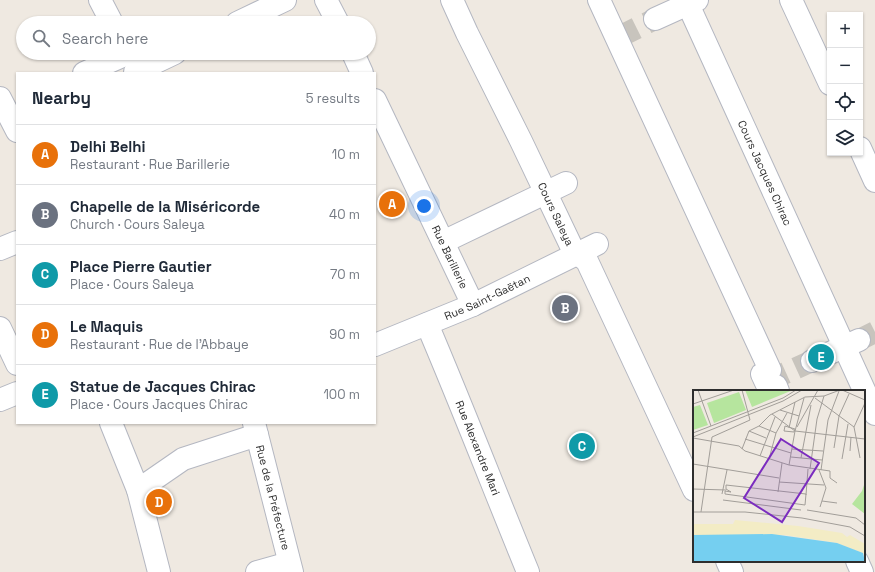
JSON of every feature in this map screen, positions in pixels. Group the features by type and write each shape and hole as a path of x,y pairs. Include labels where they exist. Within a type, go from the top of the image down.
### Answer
{"street":[{"path":"100,0 108,16"},
{"path":"252,16 285,0"},
{"path":"326,0 334,16"},
{"name":"Cours Saleya","path":"452,0 573,250 587,249 587,261 693,488"},
{"path":"599,0 770,370 762,374 769,389 776,386 778,390"},
{"path":"791,0 827,78"},
{"path":"655,19 690,1"},
{"name":"Cours Jacques Chirac","path":"690,1 852,343 875,414"},
{"path":"89,72 144,60"},
{"path":"356,60 362,72"},
{"name":"Rue Barillerie","path":"376,102 473,305"},
{"path":"5,104 16,129"},
{"path":"863,155 875,181"},
{"path":"442,242 566,183"},
{"path":"0,249 16,242"},
{"name":"Rue Saint-Gaëtan","path":"376,345 473,305 587,249"},
{"name":"Rue Alexandre Mari","path":"427,324 467,405 503,494 528,572"},
{"path":"0,328 16,362"},
{"path":"812,361 852,343"},
{"path":"0,400 16,393"},
{"path":"111,424 138,490 159,572"},
{"path":"138,490 183,460 255,429"},
{"name":"Rue de la Préfecture","path":"255,429 291,567"},
{"path":"727,562 732,572"},
{"path":"857,562 862,572"},
{"path":"257,572 291,567"}],"tunnel":[{"path":"617,38 655,19"},
{"path":"859,340 875,332"},
{"path":"766,382 812,361"}],"place":[{"name":"Delhi Belhi","path":"392,204"},
{"name":"Chapelle de la Miséricorde","path":"565,308"},
{"name":"Statue de Jacques Chirac","path":"821,357"},
{"name":"Place Pierre Gautier","path":"582,446"},
{"name":"Le Maquis","path":"159,502"}]}
